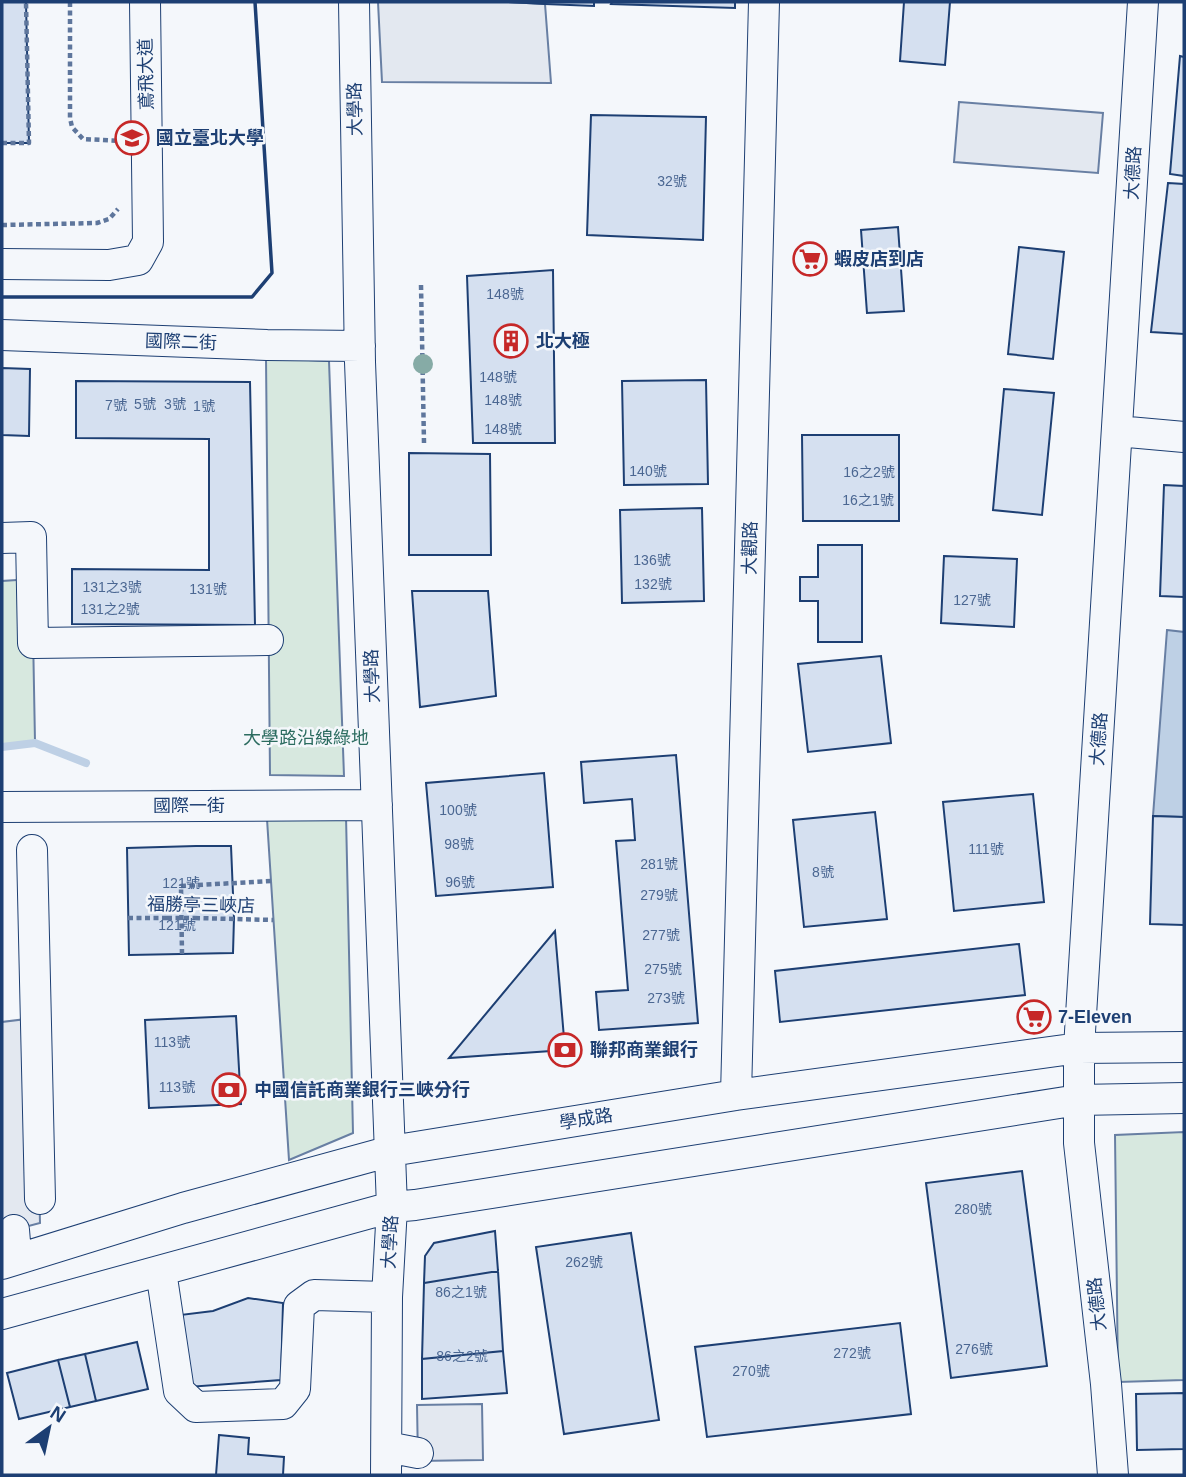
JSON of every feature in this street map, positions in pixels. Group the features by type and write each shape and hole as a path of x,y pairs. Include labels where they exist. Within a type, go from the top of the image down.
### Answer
{"street":[{"name":"鳶飛大道","path":"2,264 109,265 138,260 148,242 145,2"},
{"name":"大觀路","path":"736,1095 764,2"},
{"name":"大德路","path":"1112,1475 1106,1384 1079,1143 1079,1048 1143,2"},
{"name":"大學路","path":"362,10 359,346 392,1207 387,1297 386,1461"},
{"name":"國際二街","path":"2,335 359,346"},
{"path":"1117,431 1184,437"},
{"path":"2,538 31,537 33,643 268,640"},
{"name":"國際一街","path":"2,807 377,806"},
{"path":"32,850 40,1199"},
{"name":"學成路","path":"10,1245 183,1208 391,1151 736,1095 1079,1048 1184,1047"},
{"path":"2,1314 392,1207 1078,1100 1184,1098"},
{"path":"161,1271 179,1391 196,1408 284,1404 295,1389 299,1306 314,1295 387,1297"},
{"path":"386,1461 418,1453"}],"path":[{"path":"2,143 29,143 26,2"},
{"path":"71,2 72,127 83,139 125,141"},
{"path":"2,225 103,222 114,215 122,204"},
{"path":"421,285 424,443"},
{"path":"182,954 181,886 271,881"},
{"name":"福勝亭三峽店","path":"128,918 274,920"}],"green space":[{"name":"大學路沿線綠地","path":"266,358 329,361 344,776 270,775"},
{"path":"32,579 35,742 2,747 2,581"},
{"path":"346,816 353,1133 289,1160 267,819"},
{"path":"1184,1132 1184,1380 1118,1382 1115,1135"}],"shaded area":[{"path":"378,2 545,4 551,83 382,82"},
{"path":"959,102 1103,113 1098,173 954,162"},
{"path":"35,1018 40,1223 2,1233 2,1022"},
{"path":"482,1404 483,1460 418,1461 417,1405"}],"water":[{"path":"1167,630 1184,632 1184,817 1153,816"}],"building":[{"path":"2,2 26,2 29,143 2,143"},
{"path":"508,2 594,2 594,6 545,4"},
{"path":"735,2 735,8 611,4"},
{"path":"904,2 950,2 945,65 900,61"},
{"path":"1180,56 1184,57 1184,176 1170,174"},
{"path":"591,115 706,117 703,240 587,235"},
{"path":"1168,183 1184,184 1184,334 1151,332"},
{"path":"898,227 904,311 867,313 861,230"},
{"path":"1019,247 1064,252 1053,359 1008,354"},
{"name":"北大極","path":"553,270 555,443 473,443 467,276"},
{"path":"2,368 30,369 29,436 2,435"},
{"path":"706,380 708,484 624,485 622,381"},
{"path":"76,381 250,382 255,625 72,624 72,569 209,570 209,439 76,438"},
{"path":"1004,389 1054,393 1042,515 993,510"},
{"path":"802,435 899,435 899,521 803,521"},
{"path":"409,453 490,454 491,555 409,555"},
{"path":"1164,485 1184,486 1184,597 1160,596"},
{"path":"702,508 704,601 622,603 620,510"},
{"path":"818,545 862,545 862,642 818,642 818,601 800,601 800,577 818,577"},
{"path":"944,556 1017,559 1014,627 941,623"},
{"path":"412,591 488,591 496,696 420,707"},
{"path":"881,656 891,743 808,752 798,664"},
{"path":"676,755 698,1023 599,1030 596,992 628,990 616,841 635,840 632,799 584,803 581,762"},
{"path":"544,773 553,887 436,896 426,783"},
{"path":"1033,794 1044,902 954,911 943,802"},
{"path":"875,812 887,919 804,927 793,820"},
{"path":"1153,816 1184,817 1184,925 1150,924"},
{"path":"231,846 233,953 129,955 127,848"},
{"path":"555,931 565,1050 449,1058"},
{"path":"1019,944 1025,995 780,1022 775,971"},
{"path":"236,1016 241,1104 149,1108 145,1020"},
{"path":"1022,1171 1047,1366 951,1378 926,1183"},
{"path":"495,1231 498,1271 424,1283 425,1256 434,1243"},
{"path":"631,1233 659,1420 564,1434 536,1247"},
{"path":"498,1271 503,1351 422,1359 424,1283"},
{"path":"248,1298 283,1303 281,1380 188,1387 180,1315 213,1311"},
{"path":"900,1323 911,1414 707,1437 695,1347"},
{"path":"137,1342 148,1389 96,1401 85,1354"},
{"path":"503,1351 507,1393 422,1399 422,1359"},
{"path":"85,1354 96,1401 70,1407 58,1360"},
{"path":"58,1360 70,1407 19,1419 7,1373"},
{"path":"1184,1393 1184,1449 1137,1450 1136,1394"},
{"path":"219,1435 249,1438 248,1454 284,1457 283,1475 216,1475"}],"waterway":[{"path":"2,747 35,743 86,763"}],"wall":[{"path":"2,297 252,297 272,273 255,2"}],"place":[{"name":"國立臺北大學","path":"132,138"},
{"name":"蝦皮店到店","path":"810,259"},
{"name":"北大極","path":"511,341"},
{"name":"7-Eleven","path":"1034,1017"},
{"name":"聯邦商業銀行","path":"565,1050"},
{"name":"中國信託商業銀行三峽分行","path":"229,1090"}]}
